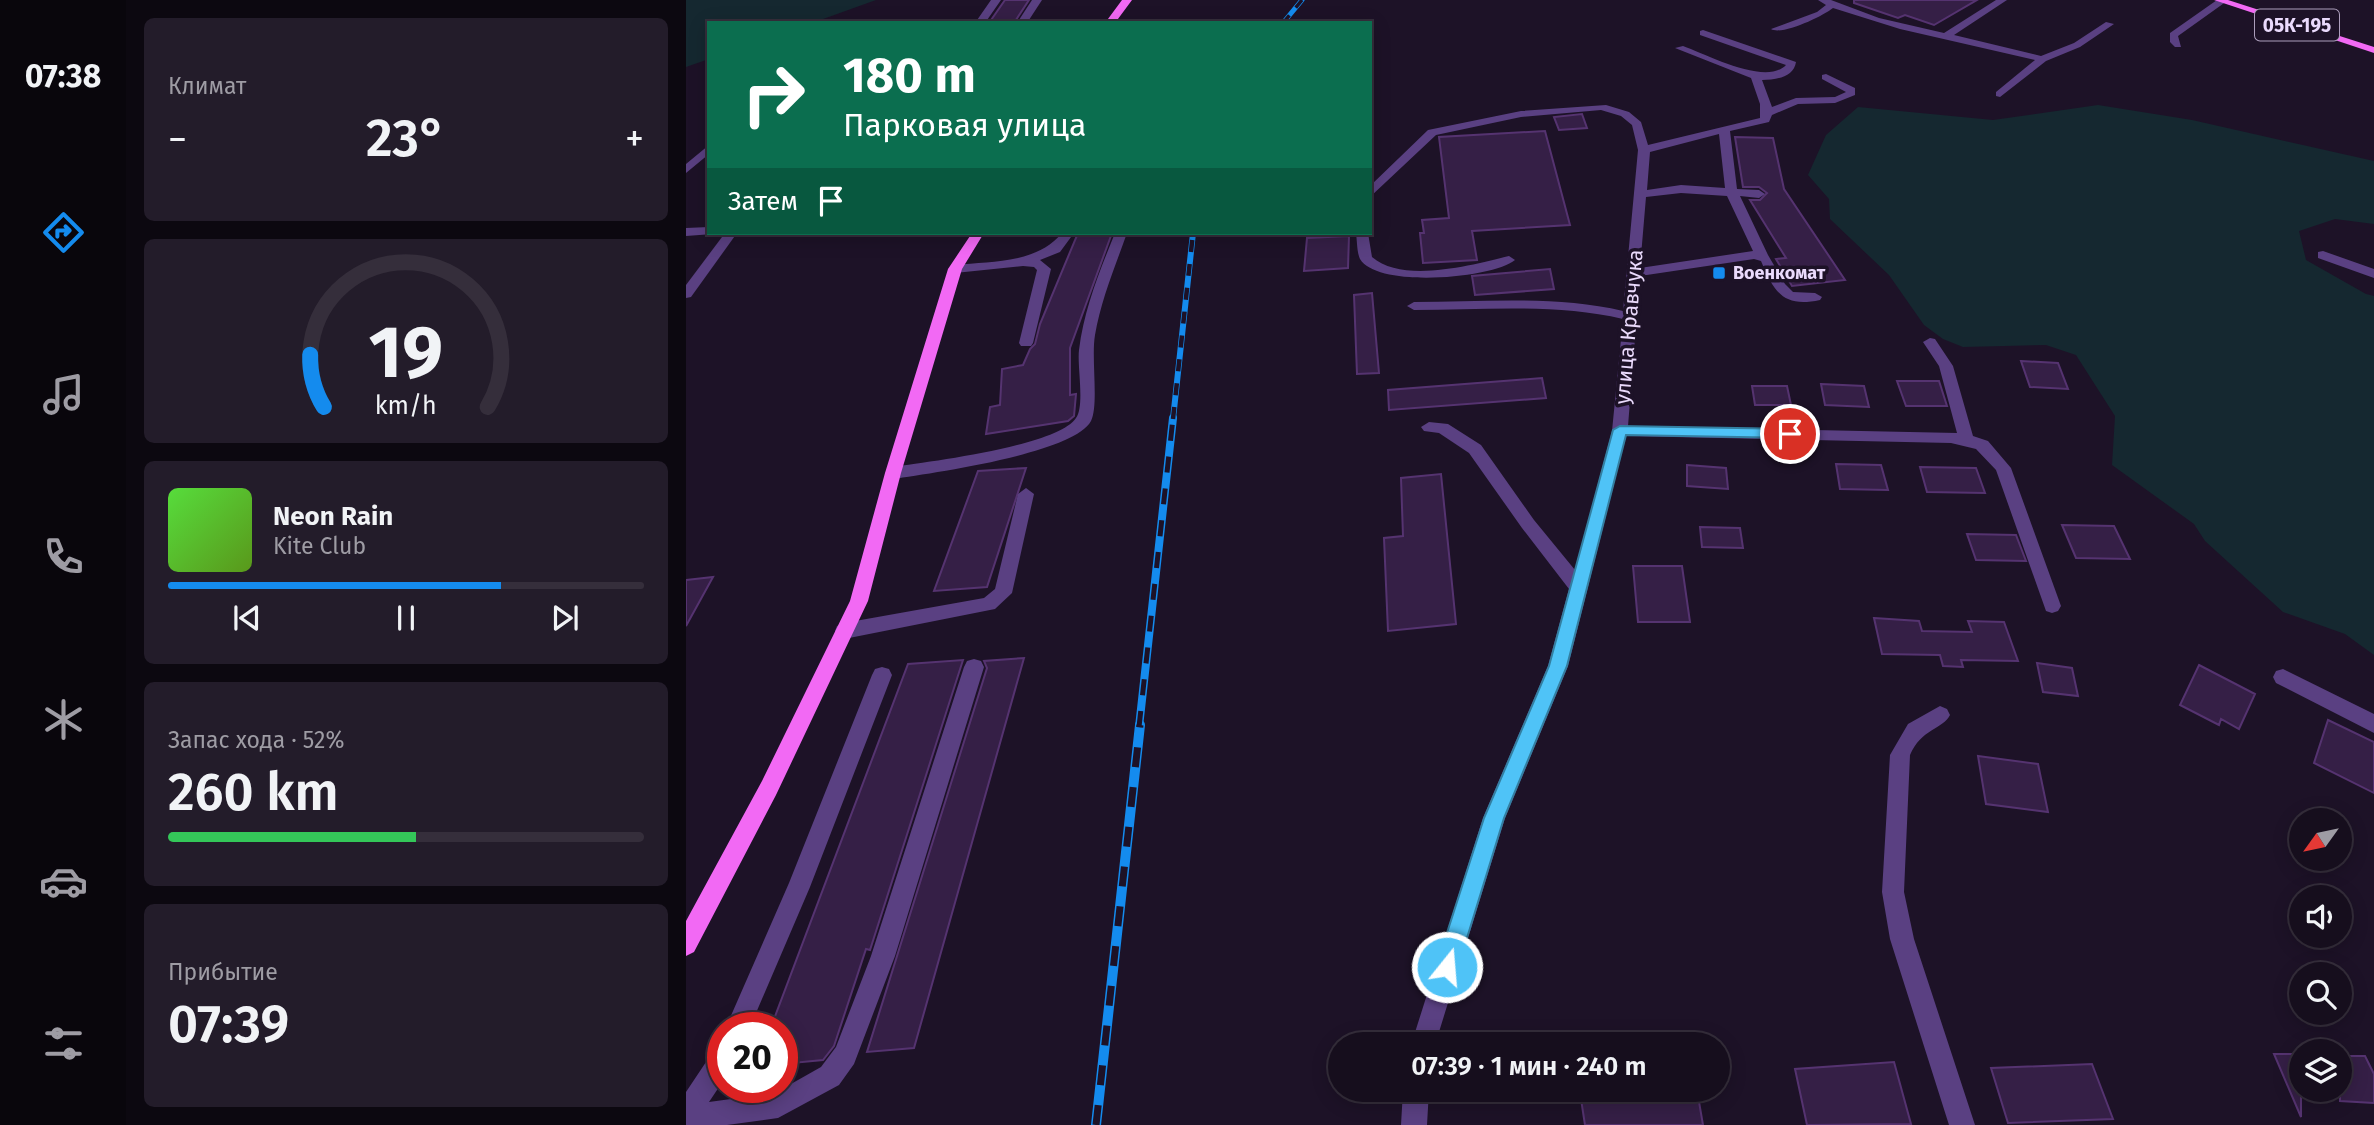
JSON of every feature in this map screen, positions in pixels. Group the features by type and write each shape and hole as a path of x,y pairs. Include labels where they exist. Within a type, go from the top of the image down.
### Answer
{"main road":[{"path":"1111,21 1127,0"},
{"name":"05К-195","path":"2220,0 2374,50"},
{"path":"686,944 769,788 859,601 893,473 955,269 977,235"}],"lane":[{"path":"981,21 996,0"},
{"path":"1023,21 1037,0"},
{"path":"1947,35 2003,0"},
{"path":"2178,45 2173,36 2220,0"},
{"path":"1776,29 1820,14 1827,2 1912,29 2042,59"},
{"path":"2000,94 2042,59 2077,46 2109,24"},
{"path":"1680,48 1756,76 1780,75 1793,64 1703,33"},
{"path":"1644,150 1765,120 1767,106 1759,91 1756,76"},
{"path":"1768,113 1805,100 1828,101 1847,97 1851,93 1850,88 1826,77"},
{"name":"улица Кравчука","path":"1372,191 1432,132 1521,114 1592,107 1625,114 1637,124 1644,150 1620,430 1558,666 1494,818 1427,1032"},
{"path":"1724,130 1732,193 1782,293 1793,299 1815,297"},
{"path":"686,170 707,150"},
{"path":"1641,194 1681,189 1759,194"},
{"path":"686,232 707,231"},
{"path":"686,294 730,235"},
{"path":"1023,262 1055,249 1066,235"},
{"path":"893,473 1002,455 1072,431 1082,422 1086,408 1087,345 1120,235"},
{"path":"1362,235 1366,258 1379,268 1401,274 1475,270 1510,260"},
{"path":"2323,255 2374,274"},
{"path":"1634,273 1746,256 1762,256"},
{"path":"955,269 1023,262 1038,263 1044,269 1026,343"},
{"path":"1414,306 1560,306 1592,308 1630,317"},
{"path":"1930,342 1946,366 1966,439"},
{"path":"1429,427 1443,428 1475,449 1528,524 1579,588"},
{"path":"1620,430 1966,439 1982,445 2003,468 2052,606"},
{"path":"844,631 989,604 1003,593 1026,494"},
{"path":"686,1116 778,1105 830,1076 845,1055 883,956 974,667"},
{"path":"745,1012 799,887 882,675"},
{"path":"2283,677 2374,724"},
{"path":"1940,715 1925,720 1908,735 1900,755 1893,892 1902,940 1962,1125"},
{"path":"686,1116 707,1084"},
{"path":"1414,1125 1415,1102"}],"shaded area":[{"path":"686,0 876,0 818,21 707,21 707,60 686,67"},
{"path":"2098,105 2192,120 2374,161 2374,224 2335,219 2299,231 2306,260 2374,296 2374,655 2345,634 2283,612 2205,541 2194,524 2112,465 2115,416 2076,355 2046,345 1963,347 1943,339 1924,325 1889,275 1830,219 1829,199 1808,175 1826,135 1858,107 1993,120"}],"building":[{"path":"1005,0 1029,0 1015,21 990,21"},
{"path":"1854,0 1977,0 1934,25 1905,15 1898,18 1854,3"},
{"path":"1582,114 1587,128 1559,130 1554,117"},
{"path":"1545,131 1570,225 1472,231 1477,260 1423,263 1420,233 1424,233 1422,220 1449,218 1439,137"},
{"path":"1735,137 1773,138 1784,189 1845,280 1792,286 1776,259 1786,258 1750,200 1760,200 1767,193 1759,187 1743,187"},
{"path":"1077,235 1111,235 1070,348 1070,395 1076,394 1074,416 1068,421 986,434 990,407 1000,405 1002,369 1023,365 1035,344 1040,324"},
{"path":"1349,236 1348,268 1304,271 1307,238"},
{"path":"1550,269 1554,289 1475,295 1472,276"},
{"path":"1372,293 1379,373 1357,374 1354,295"},
{"path":"2021,361 2058,363 2068,389 2030,387"},
{"path":"1542,378 1546,398 1389,410 1388,390"},
{"path":"1897,381 1939,381 1947,406 1906,406"},
{"path":"1821,384 1864,386 1869,407 1825,405"},
{"path":"1752,386 1787,386 1791,405 1755,405"},
{"path":"1836,464 1881,465 1888,490 1840,489"},
{"path":"1687,465 1726,468 1728,489 1687,486"},
{"path":"1920,467 1976,468 1985,493 1927,492"},
{"path":"1026,468 987,587 934,591 978,471"},
{"path":"1441,474 1456,624 1388,631 1384,538 1403,536 1401,478"},
{"path":"2062,525 2114,526 2130,559 2076,558"},
{"path":"1700,527 1740,528 1743,548 1702,547"},
{"path":"1967,534 2016,535 2026,561 1976,560"},
{"path":"1633,566 1682,566 1690,622 1638,622"},
{"path":"713,577 686,626 686,580"},
{"path":"1874,618 1919,621 1922,631 1972,632 1968,621 2004,622 2018,661 1961,660 1963,667 1943,666 1940,655 1882,654"},
{"path":"1024,658 914,1048 867,1052 987,668 984,661"},
{"path":"963,660 870,950 866,949 834,1046 823,1060 798,1062 798,1012 777,1012 908,664"},
{"path":"2037,663 2072,668 2078,696 2043,692"},
{"path":"2199,665 2255,694 2239,729 2221,719 2219,725 2180,705"},
{"path":"2328,720 2374,742 2374,793 2314,763"},
{"path":"1978,756 2038,764 2048,812 1986,804"},
{"path":"2274,1054 2289,1054 2289,1089"},
{"path":"2352,1056 2365,1056 2374,1074 2374,1103 2352,1102"},
{"path":"1894,1062 1911,1124 1807,1125 1795,1069"},
{"path":"2092,1064 2113,1119 2008,1123 1991,1068"},
{"path":"1581,1102 1699,1102 1703,1125 1585,1125"},
{"path":"2295,1102 2301,1102 2301,1117"}],"railway":[{"path":"1285,21 1302,0"},
{"path":"1173,419 1193,235"},
{"path":"1139,727 1173,418"},
{"path":"1096,1125 1140,725"}],"place":[{"name":"Военкомат","path":"1719,273"}],"route":[{"path":"1447,967 1494,818 1558,666 1620,430 1790,434"}]}
